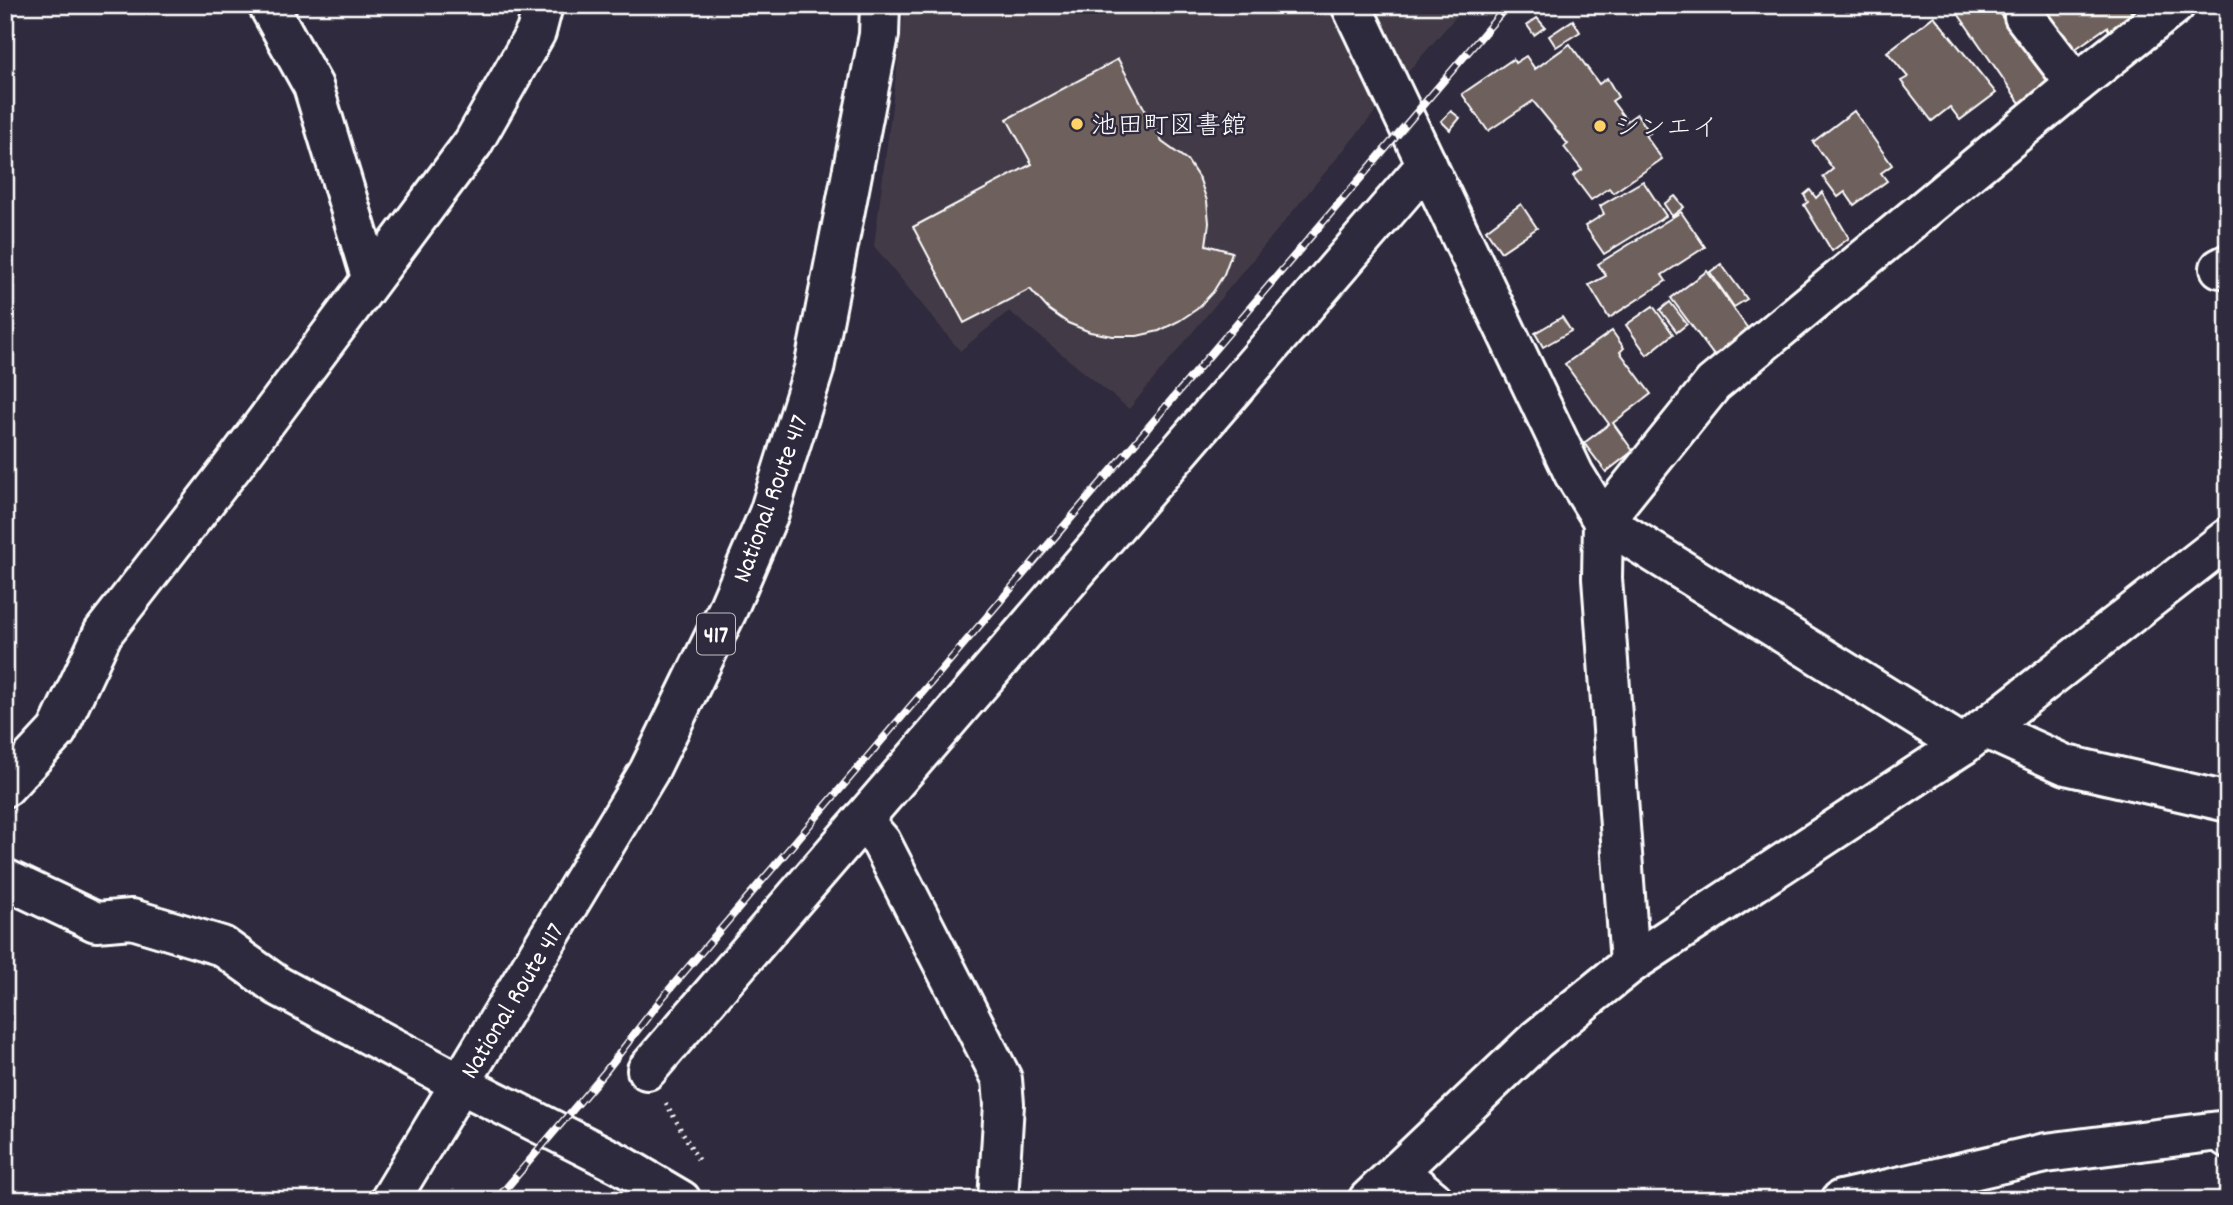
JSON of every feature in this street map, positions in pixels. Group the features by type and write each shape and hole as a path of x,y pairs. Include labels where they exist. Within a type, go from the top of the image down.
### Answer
{"main road":[{"path":"268,5 313,86 372,277"},
{"path":"5,787 57,731 103,633 232,467 473,143 536,32 543,5"},
{"name":"National Route 417","path":"390,1200 649,771 727,611 769,513 814,369 879,35 880,5"},
{"path":"1351,5 1574,474 1603,521 1974,736 2066,765 2228,802"},
{"path":"1630,964 1602,578 1603,521 1713,384 2175,5"},
{"path":"2024,16 2076,84"},
{"path":"647,1070 1427,164"},
{"path":"1368,1200 1537,1039 1630,964 1974,736 2228,538"},
{"path":"862,820 881,842 1002,1079 1004,1104 998,1200"},
{"path":"5,879 96,922 132,919 222,946 278,986 461,1084 620,1164 681,1200"},
{"path":"1858,1198 2046,1153 2219,1131 2228,1138"},
{"path":"1398,1171 1433,1200"}],"path":[{"path":"647,1070 703,1169"}],"shaded area":[{"path":"905,5 1466,5 1129,409 1009,311 960,351 874,246"}],"building":[{"path":"1952,5 1993,5 2050,82 2020,103"},
{"path":"2042,5 2126,5 2136,18 2113,37 2107,27 2071,52 2042,15 2047,12"},
{"path":"1934,16 1996,93 1960,120 1950,107 1932,121 1901,81 1908,77 1887,52"},
{"path":"1537,18 1545,27 1534,35 1527,25"},
{"path":"1573,20 1580,32 1556,47 1549,36"},
{"name":"シンエイ","path":"1570,44 1599,84 1607,78 1618,97 1612,101 1627,121 1637,114 1650,133 1645,135 1662,159 1613,193 1609,188 1591,200 1573,176 1582,170 1564,147 1568,144 1533,101 1488,131 1462,94 1513,59 1515,63 1526,56 1535,69"},
{"path":"1118,59 1162,142 1187,160 1200,180 1207,201 1209,223 1206,245 1232,252 1224,274 1213,292 1197,309 1159,331 1137,336 1090,332 1068,323 1048,309 1030,289 964,323 913,227 1032,164 1007,119"},
{"path":"1451,111 1460,118 1450,130 1441,121"},
{"path":"1854,111 1892,165 1881,173 1887,181 1854,205 1845,192 1838,197 1823,177 1833,169 1813,142"},
{"path":"1643,181 1666,216 1604,254 1585,226 1604,214 1600,206"},
{"path":"1810,190 1816,198 1822,192 1849,238 1832,251 1804,205 1808,202 1804,195"},
{"path":"1675,196 1684,207 1672,216 1664,204"},
{"path":"1521,204 1537,228 1501,252 1486,230"},
{"path":"1681,212 1705,247 1662,275 1666,281 1609,318 1589,285 1606,276 1598,264"},
{"path":"1721,264 1747,299 1734,307 1710,272"},
{"path":"1707,271 1751,333 1718,361 1671,298"},
{"path":"1670,302 1687,324 1677,332 1660,310"},
{"path":"1653,306 1673,334 1647,355 1626,325"},
{"path":"1562,317 1571,331 1543,347 1535,333"},
{"path":"1612,331 1624,348 1620,352 1651,394 1613,423 1633,451 1606,472 1584,443 1609,424 1565,364"}],"railway":[{"path":"496,1200 605,1072 663,997 1508,5"}],"place":[{"name":"池田町図書館","path":"1077,124"},
{"name":"シンエイ","path":"1600,126"}]}
